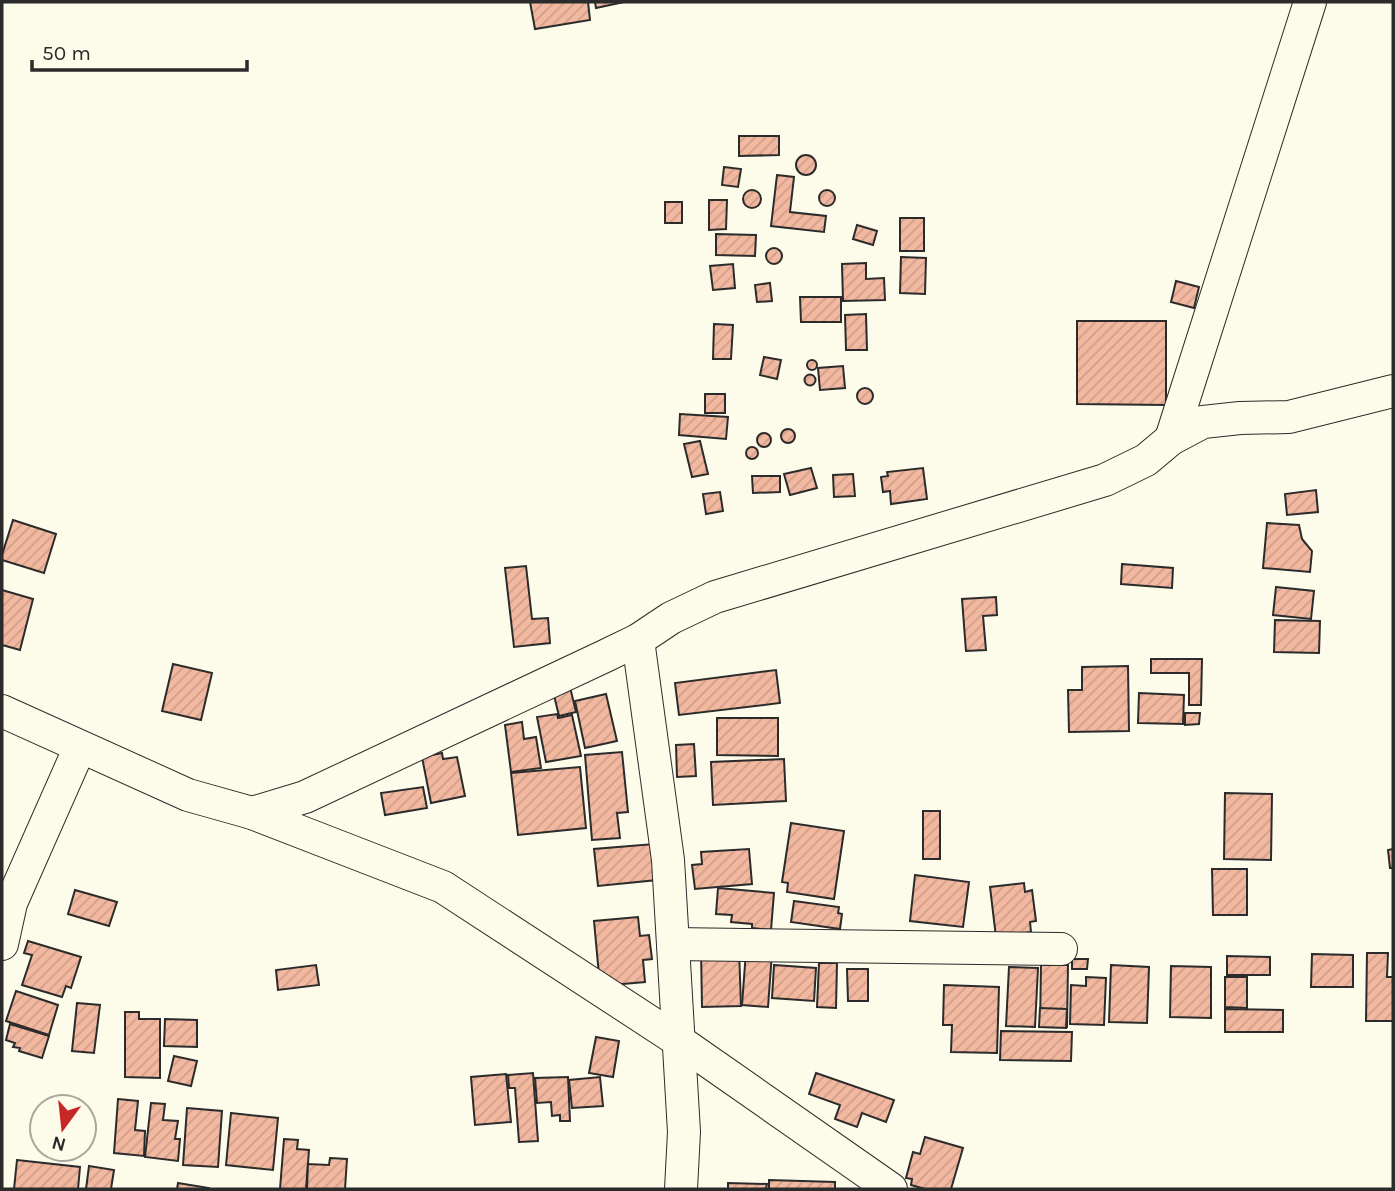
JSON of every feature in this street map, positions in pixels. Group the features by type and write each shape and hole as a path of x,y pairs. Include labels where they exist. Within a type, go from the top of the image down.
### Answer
{"street":[{"path":"1171,439 1310,2"},
{"path":"252,813 305,797 638,640 671,618 715,597 1105,480 1146,460 1171,439 1203,422 1289,417 1393,391"},
{"path":"638,640 668,860 684,1132 681,1189"},
{"path":"2,711 188,795 252,813 443,887 679,1041 891,1189"},
{"path":"2,944 11,903 80,747"},
{"path":"673,944 1060,949"}],"building":[{"path":"530,2 588,2 590,20 535,29"},
{"path":"595,2 624,2 596,8"},
{"path":"739,136 779,136 779,155 739,156"},
{"path":"806,155 813,158 816,165 813,172 806,175 799,172 796,165 799,158"},
{"path":"724,167 741,169 738,187 722,185"},
{"path":"777,175 794,177 790,212 826,216 824,232 771,226"},
{"path":"752,190 758,193 761,199 758,205 752,208 746,205 743,199 746,193"},
{"path":"827,190 833,192 833,204 827,206 821,204 819,198 821,192"},
{"path":"709,200 727,200 726,229 709,230"},
{"path":"665,202 682,202 682,223 665,223"},
{"path":"900,218 924,218 924,251 900,251"},
{"path":"857,225 877,231 873,245 853,239"},
{"path":"716,234 756,235 755,256 716,255"},
{"path":"771,248 777,248 782,256 780,262 771,264 766,259 766,253"},
{"path":"901,257 926,258 925,294 900,293"},
{"path":"866,263 866,279 884,278 885,300 843,301 842,264"},
{"path":"733,264 735,288 713,290 710,266"},
{"path":"1176,281 1199,287 1194,308 1171,302"},
{"path":"770,283 772,301 757,302 755,285"},
{"path":"800,297 841,297 841,322 801,322"},
{"path":"866,314 867,350 846,350 845,315"},
{"path":"1077,321 1166,321 1166,405 1077,404"},
{"path":"714,324 733,325 731,359 713,359"},
{"path":"764,357 781,360 777,379 760,375"},
{"path":"812,360 817,365 812,370 807,365"},
{"path":"843,366 845,388 820,390 818,368"},
{"path":"810,375 814,376 814,384 810,385 806,384 805,380 806,376"},
{"path":"862,388 868,388 873,396 871,402 862,404 857,399 857,393"},
{"path":"705,394 725,394 725,413 705,413"},
{"path":"680,414 728,417 726,439 679,435"},
{"path":"785,429 791,429 795,436 791,443 785,443 781,439 781,433"},
{"path":"764,433 769,435 769,445 764,447 759,445 757,440 759,435"},
{"path":"700,441 708,474 692,477 684,444"},
{"path":"752,447 758,453 752,459 746,453"},
{"path":"811,468 817,488 790,495 784,474"},
{"path":"923,468 927,499 891,504 890,491 883,492 881,477 888,476 887,472"},
{"path":"853,474 855,496 834,497 833,475"},
{"path":"752,476 780,476 780,492 753,493"},
{"path":"1316,490 1318,512 1287,515 1285,494"},
{"path":"720,492 723,511 706,514 703,494"},
{"path":"13,520 56,534 44,573 2,560"},
{"path":"1267,523 1299,525 1302,539 1312,551 1310,572 1263,568"},
{"path":"1122,564 1173,568 1172,588 1121,584"},
{"path":"526,566 532,619 548,618 550,643 514,647 505,568"},
{"path":"1276,587 1314,591 1311,619 1273,615"},
{"path":"2,590 33,599 20,650 2,645"},
{"path":"996,597 997,615 983,616 986,650 966,651 962,599"},
{"path":"1275,620 1320,621 1319,653 1274,652"},
{"path":"1151,659 1202,659 1201,705 1189,705 1189,673 1151,673"},
{"path":"173,664 212,673 201,720 162,711"},
{"path":"1128,666 1129,731 1069,732 1068,690 1082,690 1082,667"},
{"path":"776,670 780,703 679,715 675,683"},
{"path":"570,687 576,712 559,716 553,691"},
{"path":"1139,693 1184,695 1183,724 1138,723"},
{"path":"606,694 617,741 585,748 575,701"},
{"path":"1185,713 1200,713 1199,724 1185,725"},
{"path":"557,714 558,718 572,715 581,756 546,762 537,717"},
{"path":"717,718 778,718 778,756 717,755"},
{"path":"522,722 524,739 536,737 541,768 511,772 505,725"},
{"path":"694,744 696,776 677,777 676,745"},
{"path":"622,752 628,812 617,813 620,838 592,840 585,755"},
{"path":"442,753 443,759 457,757 465,796 431,803 422,757"},
{"path":"784,759 786,801 713,805 711,762"},
{"path":"580,767 586,828 518,835 511,773"},
{"path":"423,787 427,808 385,815 381,793"},
{"path":"1225,793 1272,794 1271,860 1224,859"},
{"path":"923,811 940,811 940,859 923,859"},
{"path":"791,823 844,831 834,899 787,892 788,883 782,882"},
{"path":"654,844 657,880 598,886 594,849"},
{"path":"749,849 752,884 695,889 692,865 702,864 701,852"},
{"path":"1393,849 1393,868 1390,868 1388,850"},
{"path":"1212,869 1247,869 1247,915 1213,915"},
{"path":"915,875 969,882 963,927 910,921"},
{"path":"1024,883 1025,892 1032,890 1036,921 1030,922 1031,932 996,937 990,887"},
{"path":"718,888 774,893 771,930 752,928 752,924 731,922 732,915 716,914"},
{"path":"75,890 117,902 109,926 68,914"},
{"path":"794,901 839,907 838,913 842,914 840,929 791,922"},
{"path":"638,917 640,936 649,935 652,959 643,960 645,982 600,986 594,921"},
{"path":"28,941 81,957 71,988 66,986 62,997 22,985 32,955 24,953"},
{"path":"739,949 741,1006 702,1007 701,950"},
{"path":"746,951 772,953 768,1007 742,1005"},
{"path":"1367,953 1388,953 1387,977 1393,977 1393,1021 1366,1021"},
{"path":"1312,954 1353,955 1353,987 1311,987"},
{"path":"1227,956 1270,957 1270,975 1227,975"},
{"path":"1072,959 1088,959 1087,969 1072,969"},
{"path":"819,963 837,963 836,1008 817,1007"},
{"path":"316,965 319,985 278,990 276,970"},
{"path":"774,965 816,968 814,1001 772,998"},
{"path":"1041,965 1068,965 1067,1027 1040,1026"},
{"path":"1111,965 1149,967 1147,1023 1109,1022"},
{"path":"1171,966 1211,967 1211,1018 1170,1017"},
{"path":"1009,967 1038,968 1035,1027 1006,1026"},
{"path":"847,969 868,969 868,1001 848,1001"},
{"path":"1086,977 1106,978 1104,1025 1070,1024 1071,985 1086,986"},
{"path":"1225,977 1247,977 1247,1008 1225,1007"},
{"path":"944,985 999,987 997,1053 951,1052 952,1025 943,1025"},
{"path":"16,991 58,1005 49,1035 6,1021"},
{"path":"77,1003 100,1005 94,1053 72,1051"},
{"path":"1040,1008 1067,1009 1066,1028 1039,1027"},
{"path":"1225,1009 1283,1010 1283,1032 1225,1032"},
{"path":"125,1012 139,1012 139,1019 160,1019 160,1078 125,1077"},
{"path":"165,1019 197,1020 197,1047 164,1046"},
{"path":"10,1024 49,1036 42,1058 19,1051 20,1048 13,1047 15,1043 6,1040"},
{"path":"1001,1031 1072,1032 1071,1061 1000,1060"},
{"path":"596,1037 619,1041 613,1077 589,1073"},
{"path":"174,1056 197,1061 191,1086 168,1081"},
{"path":"533,1073 538,1141 519,1142 515,1088 509,1088 508,1075"},
{"path":"816,1073 894,1100 886,1122 862,1113 857,1127 835,1119 840,1105 809,1094"},
{"path":"506,1074 511,1122 475,1125 471,1077"},
{"path":"568,1077 570,1121 560,1121 560,1115 552,1116 551,1102 537,1103 535,1078"},
{"path":"600,1077 603,1106 572,1108 569,1080"},
{"path":"118,1099 138,1101 135,1130 145,1131 144,1156 114,1153"},
{"path":"151,1103 165,1104 163,1120 178,1121 175,1139 180,1139 178,1161 145,1157"},
{"path":"187,1108 222,1111 218,1167 183,1165"},
{"path":"231,1113 278,1118 273,1170 226,1165"},
{"path":"925,1137 963,1148 951,1189 925,1189 911,1185 912,1179 906,1178 913,1152 920,1154"},
{"path":"284,1139 298,1140 297,1149 309,1150 306,1189 280,1189"},
{"path":"330,1158 347,1159 345,1189 307,1189 308,1164 329,1165"},
{"path":"17,1160 80,1167 78,1189 14,1189"},
{"path":"89,1166 114,1170 111,1189 86,1189"},
{"path":"769,1180 835,1182 835,1189 769,1189"},
{"path":"178,1183 209,1188 209,1189 177,1189"},
{"path":"728,1183 767,1184 766,1189 728,1189"}]}
